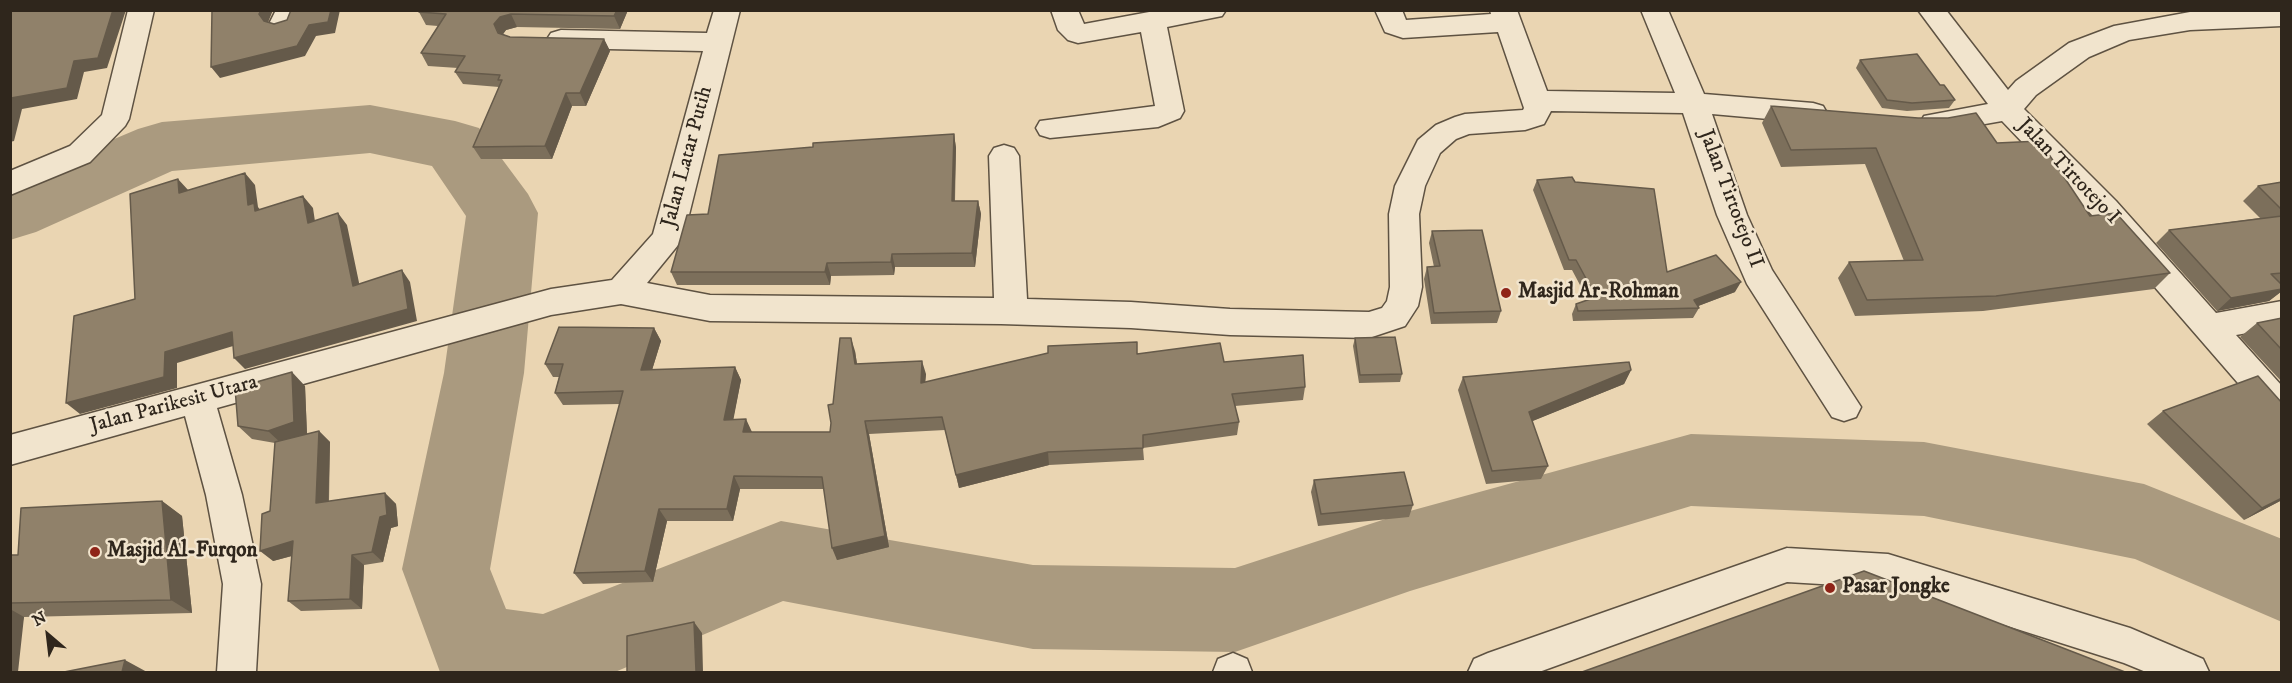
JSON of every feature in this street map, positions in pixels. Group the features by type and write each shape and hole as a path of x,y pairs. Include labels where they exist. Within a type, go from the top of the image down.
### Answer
{"street":[{"path":"10,184 80,153 115,119 141,10"},
{"name":"Jalan Latar Putih","path":"621,291 667,239 727,10"},
{"path":"1064,10 1068,24 1078,34 1213,10"},
{"path":"621,291 710,309 1011,311 1131,315 1230,322 1369,325 1393,317 1402,306 1406,287 1404,214 1410,186 1428,147 1446,132 1465,124 1525,120 1534,117 1538,108 1505,16 1403,29 1395,26 1388,10"},
{"name":"Jalan Tirtotejo II","path":"1654,10 1694,103 1732,215 1758,275 1844,407"},
{"name":"Jalan Tirtotejo I","path":"1931,10 2008,110 2105,209 2282,410"},
{"path":"1907,123 1936,123 2008,110 2026,88 2079,50 2124,32 2190,21 2282,17"},
{"path":"1050,128 1158,117 1170,111 1153,22"},
{"path":"540,38 718,42"},
{"path":"1537,101 1694,103 1840,116"},
{"path":"1004,156 1011,311"},
{"name":"Jalan Parikesit Utara","path":"10,450 551,302 621,291"},
{"path":"2208,327 2282,314"},
{"path":"198,399 224,495 242,585 237,672"},
{"path":"1488,672 1787,566 1888,571 2130,646 2189,672"}],"building":[{"path":"10,10 113,10 98,58 74,61 67,88 11,98 10,102"},
{"path":"212,10 261,10 259,14 264,21 274,24 287,20 291,10 331,10 328,22 309,25 297,46 211,67"},
{"path":"422,10 617,10 614,16 511,14 500,17 494,24 498,33 510,37 604,39 580,93 566,93 545,146 473,147 502,80 498,80 500,75 455,72 465,56 421,53 446,14 419,12"},
{"path":"1917,54 1940,85 1944,85 1955,100 1912,103 1887,100 1860,60"},
{"path":"1771,106 1918,118 1948,118 1976,113 1997,143 2040,141 2090,216 2116,213 2170,273 1996,296 1867,300 1849,262 1923,260 1876,148 1791,150"},
{"path":"954,134 952,201 978,201 972,253 892,254 891,262 827,263 825,272 671,272 687,215 708,214 719,155 813,147 813,143"},
{"path":"245,173 248,205 254,203 255,211 303,196 308,223 338,213 353,286 402,270 408,309 234,358 232,332 165,352 164,377 66,403 74,316 135,299 130,194 178,179 179,193"},
{"path":"1572,177 1575,182 1654,189 1667,272 1716,255 1741,282 1694,300 1699,308 1578,311 1576,304 1596,297 1576,260 1569,260 1537,180"},
{"path":"2282,182 2282,210 2258,186"},
{"path":"2282,216 2282,273 2271,274 2282,285 2282,289 2231,298 2169,230"},
{"path":"1482,230 1501,311 1434,313 1427,267 1440,266 1432,231"},
{"path":"2282,318 2282,350 2257,323"},
{"path":"559,327 654,328 641,370 735,367 724,420 746,419 743,432 830,432 828,405 833,404 840,338 851,338 855,364 922,361 921,383 1048,353 1048,346 1137,342 1137,354 1220,343 1224,362 1303,355 1305,387 1232,394 1239,422 1143,435 1143,448 1048,452 956,475 942,417 865,421 885,536 832,548 822,477 734,476 727,509 659,509 645,571 574,573 623,391 555,393 563,364 545,364"},
{"path":"1395,337 1402,374 1360,375 1355,338"},
{"path":"1629,362 1631,370 1529,412 1548,466 1492,471 1463,377"},
{"path":"292,372 294,422 268,431 238,426 235,388"},
{"path":"2258,376 2282,403 2282,498 2262,508 2163,411"},
{"path":"319,431 316,503 385,493 387,515 380,517 372,552 352,555 350,599 288,601 293,541 260,551 262,514 270,511 275,442"},
{"path":"1404,472 1413,505 1321,514 1314,480"},
{"path":"162,501 171,600 10,603 10,555 18,555 21,508"},
{"path":"1864,571 2125,672 1582,672"},
{"path":"694,622 696,672 627,672 627,636"},
{"path":"125,660 122,672 64,672"}],"waterway":[{"path":"10,213 162,147 370,129 455,146 502,213 484,373 446,569 476,649 543,658 781,561 1033,607 1235,610 1410,551 1691,470 1924,479 2144,522 2282,581"}],"place":[{"name":"Masjid Ar-Rohman","path":"1506,293"},
{"name":"Masjid Al-Furqon","path":"95,552"},
{"name":"Pasar Jongke","path":"1830,588"}]}
